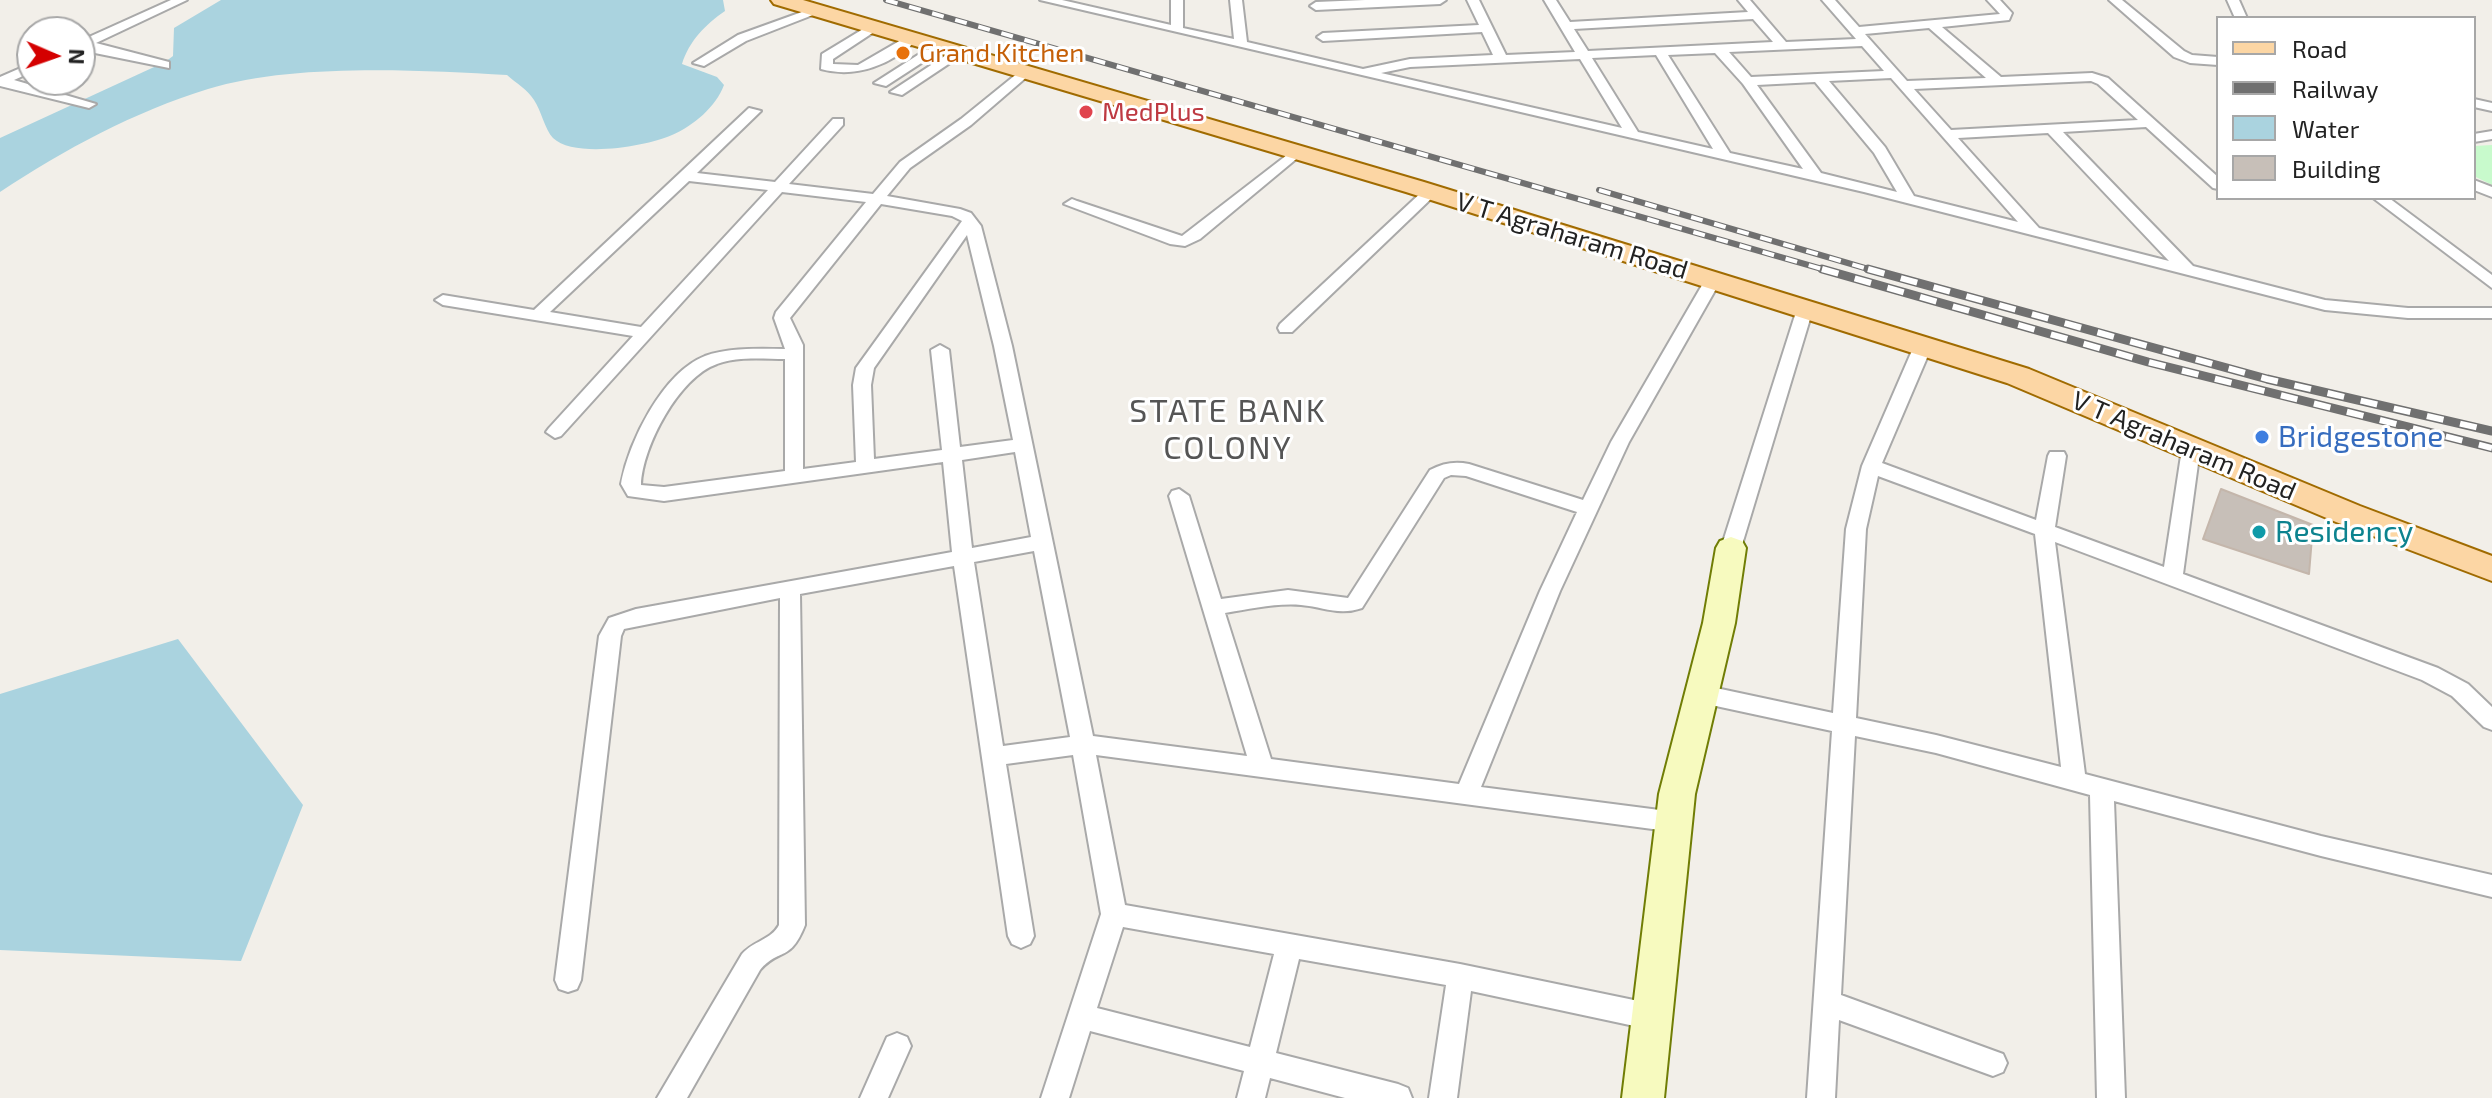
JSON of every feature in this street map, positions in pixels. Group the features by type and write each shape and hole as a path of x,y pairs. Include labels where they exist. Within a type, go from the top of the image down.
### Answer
{"main road":[{"name":"V T Agraharam Road","path":"781,0 1430,192 2018,376 2348,514"},
{"path":"2348,514 2492,555"},
{"path":"2348,514 2492,569"},
{"path":"2348,514 2492,582"}],"street":[{"path":"96,39 181,0"},
{"path":"1046,0 1815,176 2340,308 2386,314 2448,316 2492,313"},
{"path":"1122,17 1123,0"},
{"path":"1177,0 1177,30"},
{"path":"1236,0 1241,45"},
{"path":"1318,17 1440,0"},
{"path":"1473,0 1501,58"},
{"path":"1550,0 1633,135"},
{"path":"1744,0 1782,45"},
{"path":"1828,0 2034,231"},
{"path":"1363,73 1410,63 1782,45 2005,17 2002,8 1993,0"},
{"path":"2115,0 2179,54 2190,59 2216,61"},
{"path":"699,63 742,38 817,11"},
{"path":"1566,26 1688,14 1757,15"},
{"path":"1318,17 1329,65"},
{"path":"1318,17 1487,28"},
{"path":"1933,25 1997,80"},
{"path":"873,27 827,57 826,66 857,70 912,39"},
{"path":"96,48 164,65"},
{"path":"1718,48 1748,81 1815,176"},
{"path":"881,83 950,50"},
{"path":"897,92 950,50"},
{"path":"1659,50 1724,155"},
{"path":"794,474 794,345 782,318 784,312 905,165 966,122 1024,72"},
{"path":"1748,81 2092,77 2103,81 2216,183"},
{"path":"1819,78 1895,171 1908,199"},
{"path":"0,82 89,104"},
{"path":"538,315 754,111"},
{"path":"555,432 781,188 838,122"},
{"path":"1947,134 2150,123"},
{"path":"2051,128 2188,271"},
{"path":"1072,204 1167,239 1185,241 1296,152"},
{"path":"686,176 877,199 955,212 970,220 1003,346 1114,914 1055,1098"},
{"path":"1286,328 1430,192"},
{"path":"2383,200 2492,283"},
{"path":"865,465 862,385 865,368 970,220"},
{"path":"1466,794 1550,591 1620,442 1713,280"},
{"path":"443,300 646,333"},
{"path":"1643,1098 1677,794 1719,623 1731,548 1805,309"},
{"path":"1821,1098 1856,529 1871,466 1923,346"},
{"path":"940,350 963,557 1021,936"},
{"path":"794,354 730,356 697,367 672,394 638,452 631,484 635,491 664,494 1023,445"},
{"path":"2172,579 2191,449"},
{"path":"2057,456 2044,531 2074,781"},
{"path":"1871,466 2430,674 2460,690 2492,720"},
{"path":"1213,608 1279,599 1309,599 1341,607 1355,603 1437,474 1443,470 1459,467 1588,509"},
{"path":"1179,496 1262,767"},
{"path":"568,980 612,629 623,620 636,617 1043,542"},
{"path":"671,1098 756,954 785,943 792,925 790,589"},
{"path":"1702,694 1936,744 2321,846 2492,886"},
{"path":"993,757 1083,744 1675,822"},
{"path":"2102,788 2111,1098"},
{"path":"1114,914 1460,976 1653,1017"},
{"path":"1251,1098 1289,945"},
{"path":"1443,1098 1460,976"},
{"path":"1827,1003 1993,1063"},
{"path":"1081,1016 1398,1098"},
{"path":"874,1098 897,1046"}],"green space":[{"path":"2492,145 2492,185 2476,177 2476,146"}],"water":[{"path":"221,0 723,0 725,11 699,34 682,64 717,77 724,85 710,108 680,131 646,143 594,149 563,144 553,138 531,96 507,75 356,70 278,75 208,89 153,109 75,147 0,192 0,138 165,62 173,56 174,28"},
{"path":"178,639 303,805 241,961 0,950 0,694"}],"building":[{"name":"Residency","path":"2221,489 2313,525 2309,574 2203,539"}],"railway":[{"path":"886,0 1828,271"},
{"path":"1599,190 1871,270"},
{"path":"1822,269 1828,271"},
{"path":"1871,270 2267,379 2492,431"},
{"path":"1871,270 1875,271"},
{"path":"1828,271 2148,362 2492,448"}],"place":[{"name":"Grand Kitchen","path":"903,53"},
{"name":"MedPlus","path":"1086,112"},
{"name":"Bridgestone","path":"2262,437"},
{"name":"Residency","path":"2259,532"}],"district":[{"name":"STATE BANK COLONY","path":"1228,430"}]}
